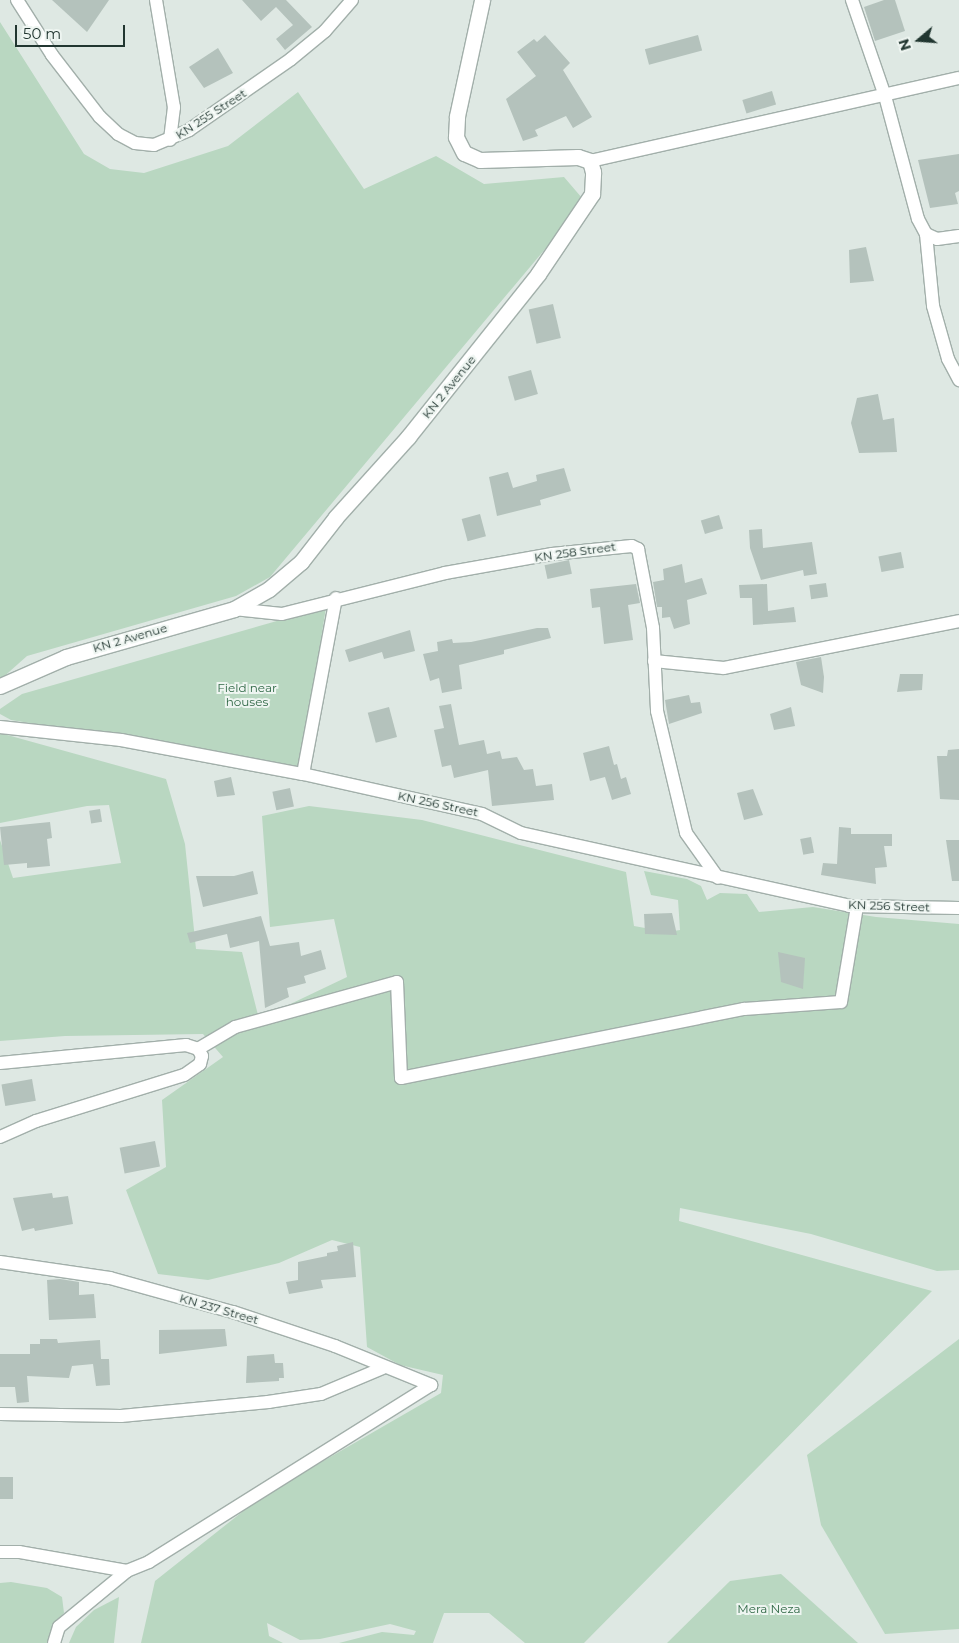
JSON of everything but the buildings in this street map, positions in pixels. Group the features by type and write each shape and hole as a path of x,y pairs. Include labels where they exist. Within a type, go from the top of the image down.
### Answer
{"main road":[{"path":"482,0 457,116 456,137 464,153 480,160 578,156 590,161"},
{"name":"KN 2 Avenue","path":"0,686 66,657 234,609 269,590 301,562 336,517 441,399 538,274 592,194 590,161"}],"street":[{"name":"KN 255 Street","path":"17,0 52,55 100,117 118,134 135,143 154,144 170,140 212,115 291,59 325,32 352,0"},
{"path":"156,0 174,107 170,140"},
{"path":"852,0 885,96 918,219 926,234 933,306 948,359 959,380"},
{"path":"590,161 959,78"},
{"path":"926,234 937,239 959,236"},
{"name":"KN 258 Street","path":"234,609 282,614 336,598 445,573 552,554 632,546 638,550 653,628 657,711 686,833 718,878"},
{"path":"303,774 336,598"},
{"path":"654,661 724,668 959,621"},
{"name":"KN 256 Street","path":"0,727 121,740 303,774 482,814 521,833 718,878 857,906 959,908"},
{"path":"198,1049 235,1028 397,982 401,1078 744,1008 841,1002 857,906"},
{"path":"0,1062 186,1045 198,1049 202,1056 200,1064 184,1075 36,1121 0,1137"},
{"name":"KN 237 Street","path":"0,1262 110,1278 233,1312 335,1346 383,1368 431,1382 429,1390 389,1411 150,1562 127,1571"},
{"path":"0,1414 121,1416 268,1402 321,1394 383,1368"},
{"path":"0,1552 36,1554 127,1571"},
{"path":"54,1643 59,1627 127,1571"}],"green space":[{"path":"0,22 84,154 110,169 144,173 228,146 298,92 364,189 436,156 484,184 564,177 582,198 556,236 270,577 236,596 27,656 0,680"},
{"name":"Field near houses","path":"326,607 301,767 11,720 0,714 0,709 22,694"},
{"path":"0,733 166,779 185,844 196,949 242,952 259,1019 347,977 334,919 270,927 262,816 309,806 422,820 626,872 634,926 667,932 680,930 678,900 651,895 644,871 687,879 701,886 707,900 720,893 747,894 759,912 813,907 876,917 959,924 959,1270 937,1271 811,1234 680,1208 679,1221 932,1291 584,1643 525,1643 489,1613 444,1613 433,1643 339,1643 382,1632 414,1635 416,1631 390,1624 320,1639 300,1640 267,1623 269,1636 283,1643 141,1643 155,1581 261,1497 441,1393 443,1375 400,1365 367,1347 360,1247 332,1240 279,1263 208,1280 158,1274 126,1190 166,1167 162,1100 223,1057 203,1034 65,1036 0,1041 0,840 13,878 121,863 109,805 87,806 0,823"},
{"path":"959,1339 959,1629 885,1634 821,1525 807,1455"},
{"name":"Mera Neza","path":"781,1574 858,1643 667,1643 730,1581"},
{"path":"11,1582 47,1588 62,1597 64,1613 53,1624 47,1643 0,1643 0,1583"},
{"path":"119,1597 114,1643 69,1643 76,1627 94,1610"}]}
